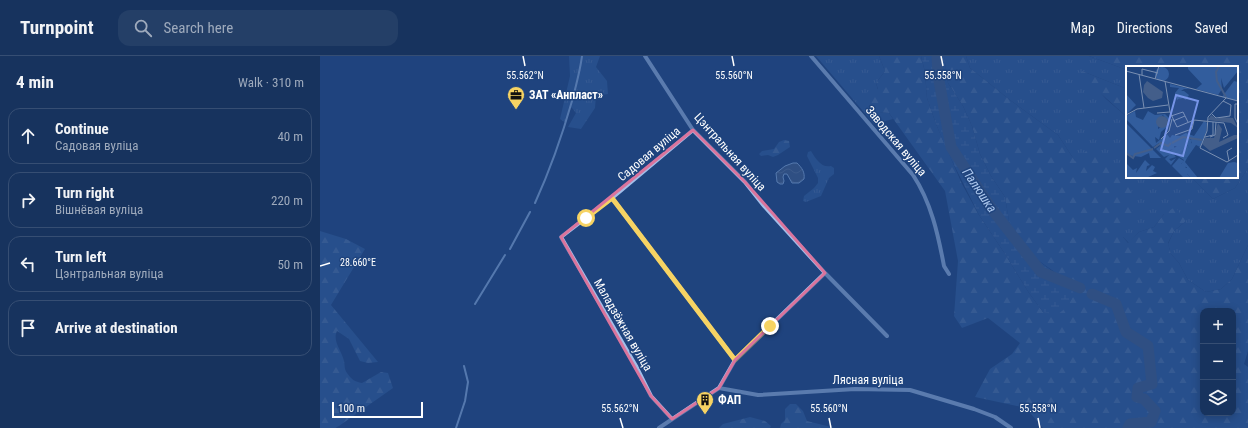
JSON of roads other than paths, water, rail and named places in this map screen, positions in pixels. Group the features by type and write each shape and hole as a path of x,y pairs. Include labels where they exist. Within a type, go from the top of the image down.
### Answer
{"street":[{"name":"Цэнтральная вуліца","path":"645,56 693,130 745,182 764,206 825,273 887,336"},
{"name":"Заводская вуліца","path":"811,56 913,175 923,190 930,208 944,266 949,274"},
{"name":"Садовая вуліца","path":"562,237 612,198 693,130"},
{"path":"612,198 735,360"},
{"name":"Маладзёжная вуліца","path":"562,237 636,366 651,396 672,419"},
{"path":"659,428 719,388 735,360 825,273"},
{"name":"Лясная вуліца","path":"719,388 758,395 855,389 910,390 974,409 995,417 1011,428"}],"water":[{"path":"797,163 802,168 804,172 804,179 799,183 792,183 787,174 784,174 783,184 777,182 776,173 785,166"}],"waterway":[{"path":"535,203 551,165 564,127 572,101 582,56"},
{"name":"Палюшка","path":"937,56 938,75 951,147 991,208 1041,272 1080,288"},
{"path":"510,249 530,212"},
{"path":"475,304 505,255"},
{"name":"Палюшка","path":"1092,294 1116,304 1126,332 1148,346 1152,384 1138,388 1137,397 1144,399 1155,411 1151,422 1130,424 1128,428"},
{"path":"456,428 465,401 468,382 464,366"}],"place":[{"name":"ЗАТ «Анпласт»","path":"516,110"},
{"name":"ФАП","path":"705,415"}]}
